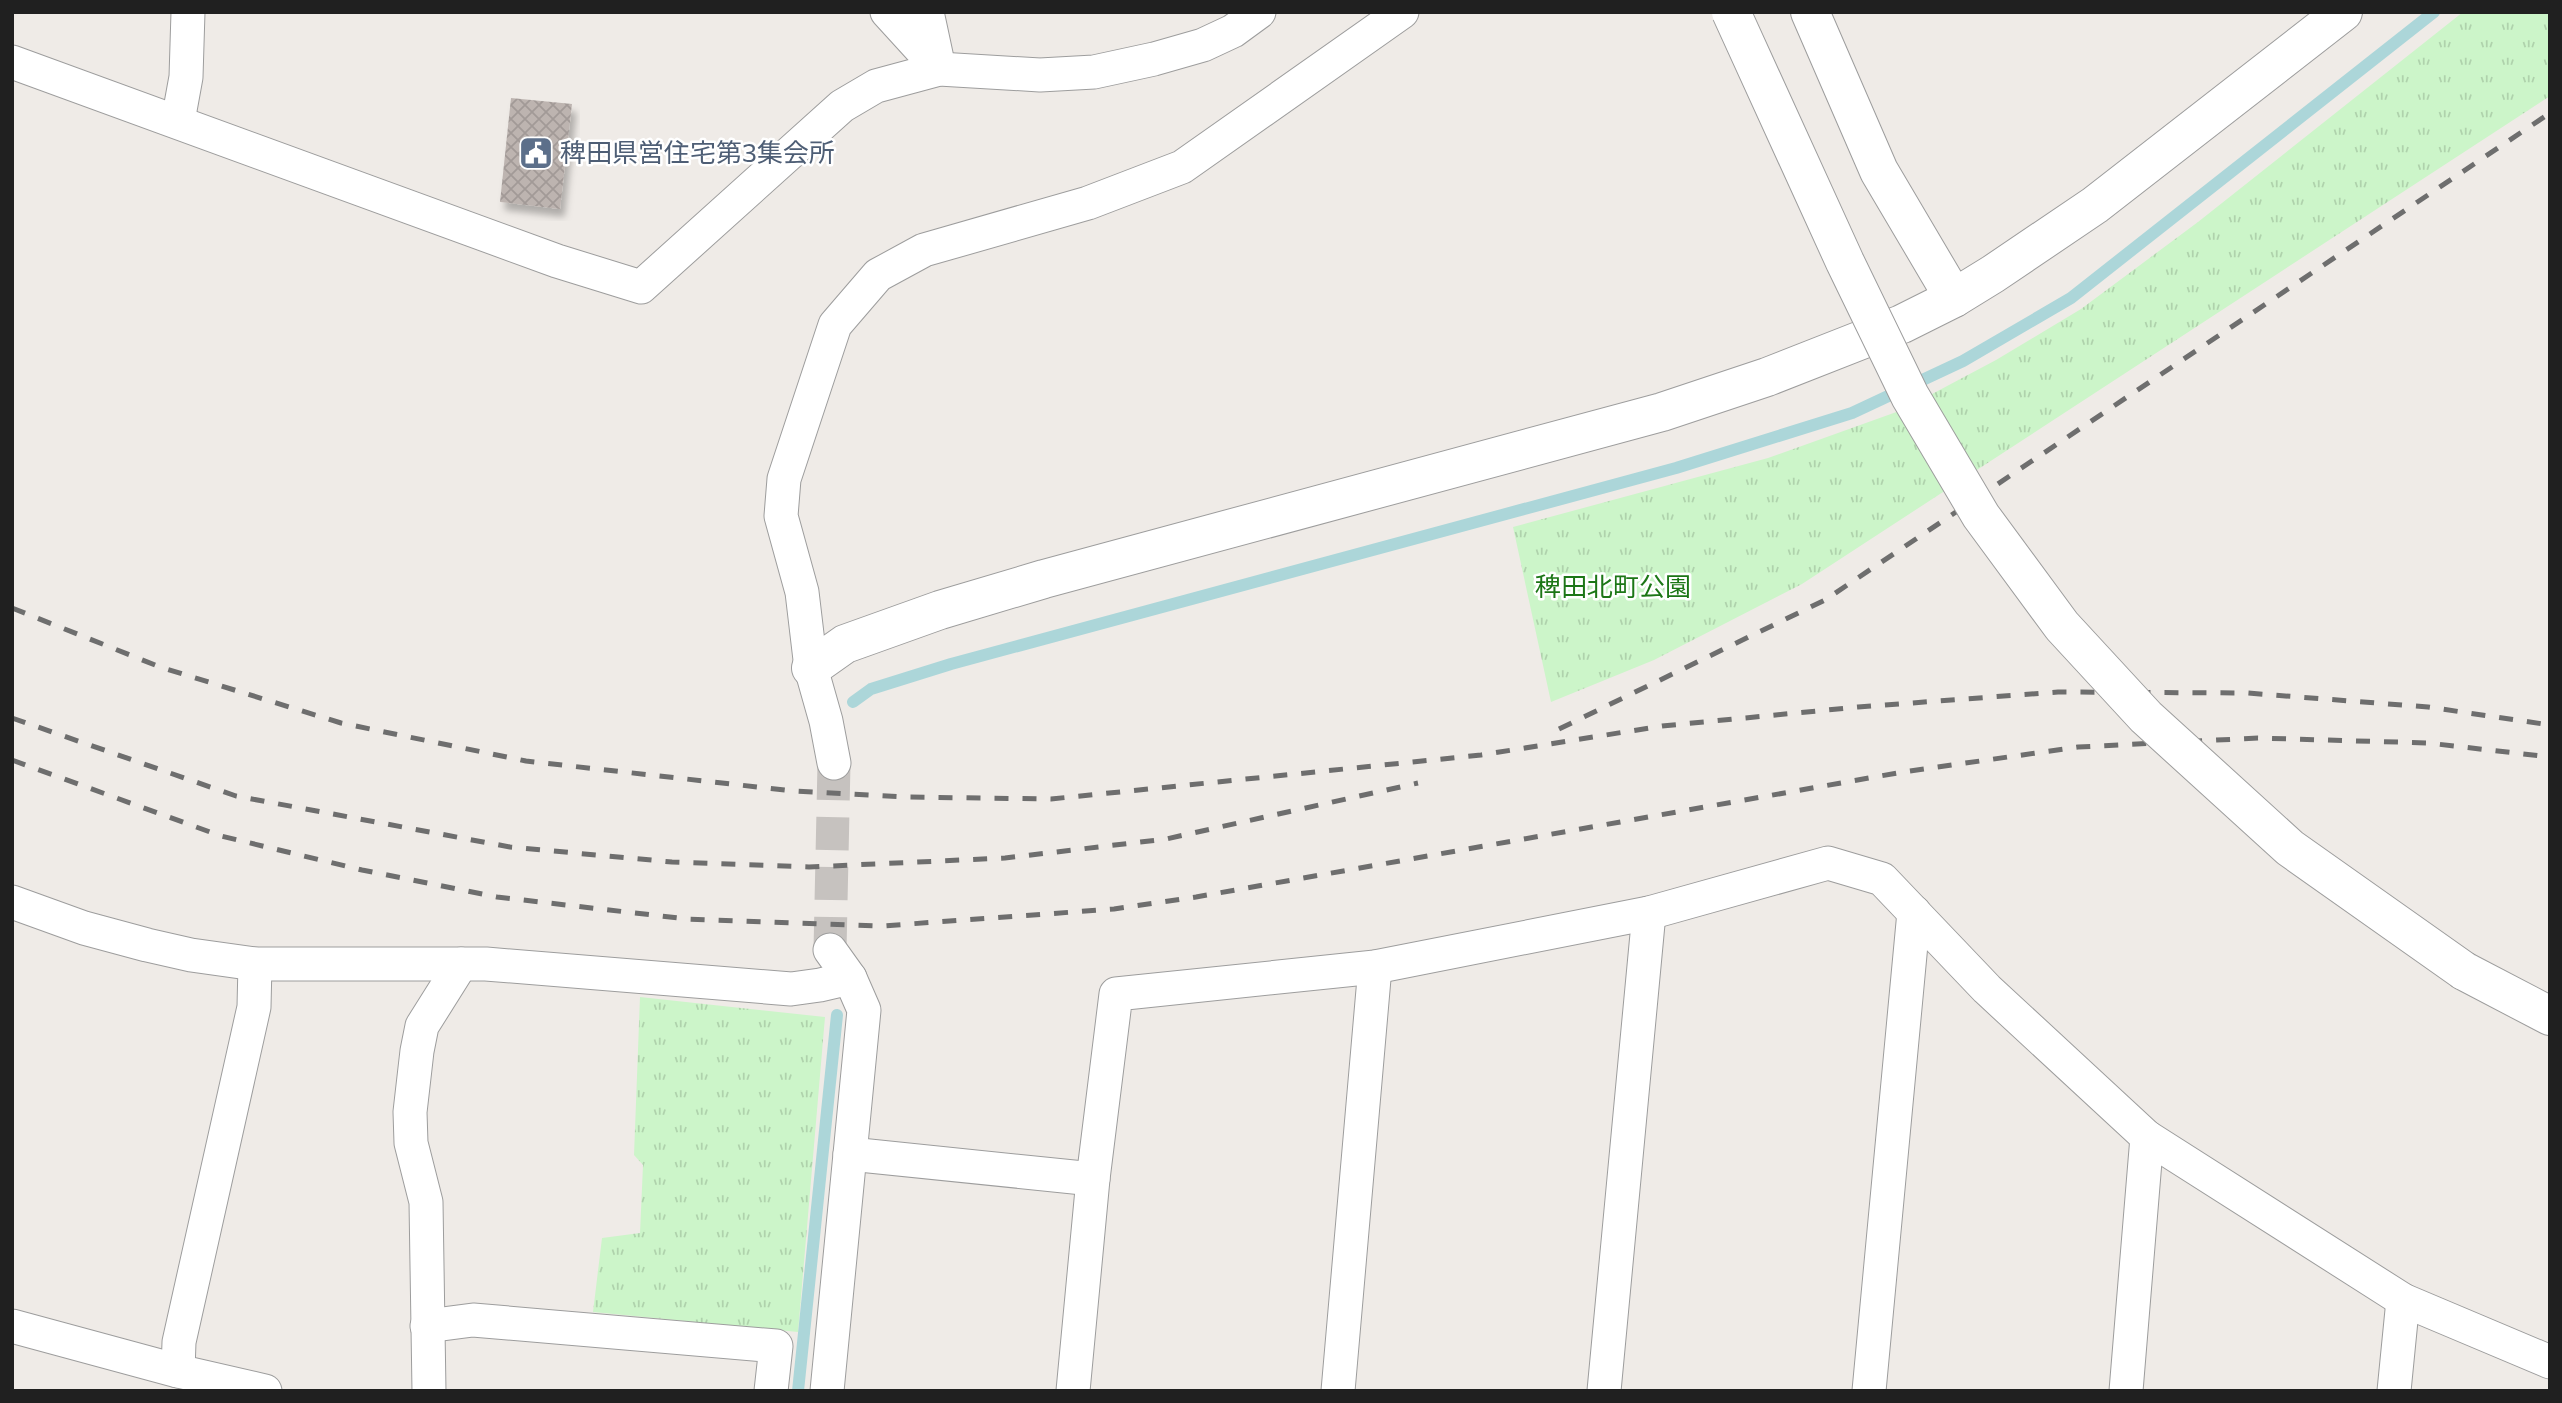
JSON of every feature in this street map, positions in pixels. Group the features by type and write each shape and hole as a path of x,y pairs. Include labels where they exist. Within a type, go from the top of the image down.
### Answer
{"street":[{"path":"178,121 186,77 188,12"},
{"path":"887,12 939,69"},
{"path":"928,12 939,69"},
{"path":"12,62 557,261 641,287 842,106 876,86 939,69 1040,75 1094,72 1203,45 1233,31 1259,12"},
{"path":"834,762 811,668 802,592 781,516 784,479 835,325 878,275 924,250 1088,203 1182,167 1402,12"},
{"path":"1731,12 1845,262 1910,396 1981,516 2062,626 2146,717 2290,848 2463,971 2550,1016"},
{"path":"1810,12 1879,171 1954,298"},
{"path":"811,668 845,644 940,610 1056,576 1662,412 1767,377 1902,324 1954,298 2095,205 2343,12"},
{"path":"1073,1391 1093,1179 1116,995 1375,967 1649,913 1828,863 1882,879 1987,989 2147,1137 2403,1300 2550,1362"},
{"path":"12,902 84,928 147,945 191,955 255,964 461,964 791,989 849,978"},
{"path":"1869,1391 1914,912"},
{"path":"1604,1391 1649,913"},
{"path":"827,1391 864,1010 849,978 830,950"},
{"path":"178,1371 179,1342 254,1007 255,964"},
{"path":"429,1391 426,1202 411,1143 410,1112 416,1051 422,1026 461,964"},
{"path":"1338,1391 1375,967"},
{"path":"2126,1391 2147,1137"},
{"path":"850,1154 1093,1179"},
{"path":"2394,1391 2403,1300"},
{"path":"427,1326 472,1320 776,1346 771,1391"},
{"path":"12,1326 178,1371 265,1391"}],"green space":[{"name":"稗田北町公園","path":"2463,12 2550,12 2550,96 1802,584 1654,660 1551,702 1513,527 1768,458 1902,410 1996,360 2081,309 2198,222"},
{"path":"640,997 825,1017 798,1332 593,1312 602,1238 640,1233 643,1165 634,1155"}],"building":[{"name":"稗田県営住宅第3集会所","path":"511,98 572,104 560,209 500,202"}],"waterway":[{"path":"853,702 871,689 951,664 1676,468 1852,413 1963,361 2071,298 2434,12"},
{"path":"798,1391 837,1015"}],"tunnel":[{"path":"830,950 834,763"}],"railway":[{"path":"1559,729 1825,600 2550,113"},
{"path":"12,608 160,667 341,723 526,761 793,791 905,797 1051,799 1481,755 1662,726 1858,707 2058,692 2247,693 2428,707 2550,725"},
{"path":"12,718 236,796 510,847 672,862 809,867 1005,858 1166,839 1418,783"},
{"path":"12,760 221,836 362,870 497,897 687,919 882,926 1114,909 1196,897 1903,772 2078,747 2258,738 2428,743 2550,757"}],"place":[{"name":"稗田県営住宅第3集会所","path":"536,153"}]}
